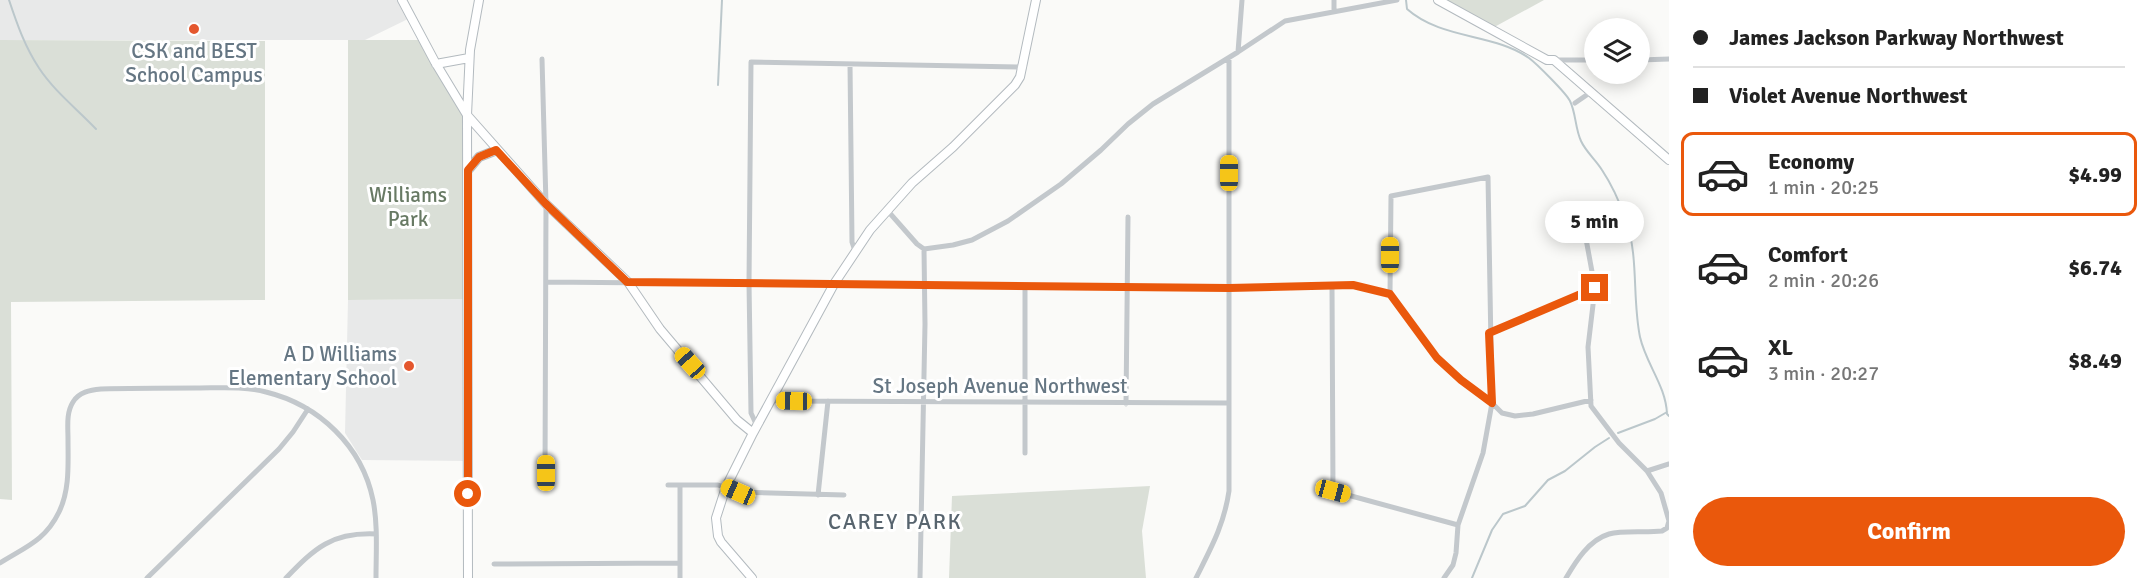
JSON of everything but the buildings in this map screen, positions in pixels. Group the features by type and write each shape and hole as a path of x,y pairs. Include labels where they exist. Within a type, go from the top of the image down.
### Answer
{"street":[{"path":"402,0 436,64 467,115 546,204 627,282 660,329 737,420 755,429"},
{"path":"468,578 467,115 470,58 479,0"},
{"path":"752,578 726,549 718,536 716,518 726,487 834,284 855,251 887,210 912,183 953,147 1015,85 1024,67 1028,32 1036,0"},
{"path":"1238,52 1242,0"},
{"path":"1334,0 1334,11"},
{"path":"887,210 924,249 972,240 1008,221 1061,184 1153,104 1285,21 1397,0"},
{"path":"1438,0 1547,60 1584,60"},
{"path":"436,64 470,58"},
{"path":"1196,578 1219,534 1226,514 1229,491 1229,58"},
{"path":"542,59 546,204 546,473"},
{"path":"1650,60 1669,59"},
{"path":"1554,60 1669,160"},
{"path":"755,429 751,413 749,283 751,62 1024,67"},
{"path":"850,64 852,242 855,251"},
{"path":"1575,103 1591,92"},
{"path":"468,170 479,157 496,150"},
{"path":"1444,578 1453,565 1458,525 1483,453 1492,403 1488,177 1391,196 1390,294 1437,358 1461,380 1492,403 1502,413 1515,416 1533,414 1591,400"},
{"path":"1126,404 1128,217"},
{"path":"1566,578 1583,552 1600,538 1610,533 1662,531 1667,528 1669,521 1660,493 1647,471 1619,443 1591,406 1588,347 1595,288 1584,228"},
{"path":"920,578 926,324 924,249"},
{"path":"546,282 1229,288 1353,285 1390,294"},
{"path":"1025,453 1026,286"},
{"path":"1332,286 1333,491 1458,525"},
{"path":"1489,333 1595,288"},
{"path":"0,563 39,539 59,511 68,476 69,410 78,396 101,389 250,389 279,396 308,409 337,432 360,464 372,498 376,534 376,578"},
{"name":"St Joseph Avenue Northwest","path":"772,399 777,401 1229,403"},
{"path":"818,495 828,401"},
{"path":"147,578 279,449 308,409"},
{"path":"1647,471 1669,464"},
{"path":"668,485 718,485 738,492 844,495"},
{"path":"680,485 680,578"},
{"path":"286,578 324,543 344,536 376,534"},
{"path":"494,564 680,563"}],"shaded area":[{"name":"CSK and BEST School Campus","path":"0,0 402,0 410,18 365,40 0,40"},
{"name":"A D Williams Elementary School","path":"471,299 472,461 362,460 345,433 348,300"}],"green space":[{"path":"1435,0 1544,0 1487,31"},
{"path":"0,40 265,41 265,300 11,302 12,500 0,499"},
{"name":"Williams Park","path":"348,40 422,40 466,114 471,299 348,300"},
{"path":"1150,486 1142,531 1146,578 949,578 952,496"}],"waterway":[{"path":"9,0 25,44 39,68 96,129"},
{"path":"718,85 722,0"},
{"path":"1406,0 1407,9 1421,19 1452,32 1500,44 1529,58 1570,101 1581,141 1600,166 1626,220 1633,249 1640,337 1660,384 1669,416"},
{"path":"1618,433 1667,412"},
{"path":"1472,578 1492,530 1503,514 1525,506 1548,480 1565,471 1609,438"}],"place":[{"name":"CSK and BEST School Campus","path":"194,29"},
{"name":"A D Williams Elementary School","path":"409,366"}],"district":[{"name":"CAREY PARK","path":"895,521"}],"route":[{"path":"468,494 468,170 479,157 496,150 546,204 627,282 1229,288 1353,285 1390,294 1422,341 1437,358 1461,380 1492,403 1489,333 1595,288"}]}
